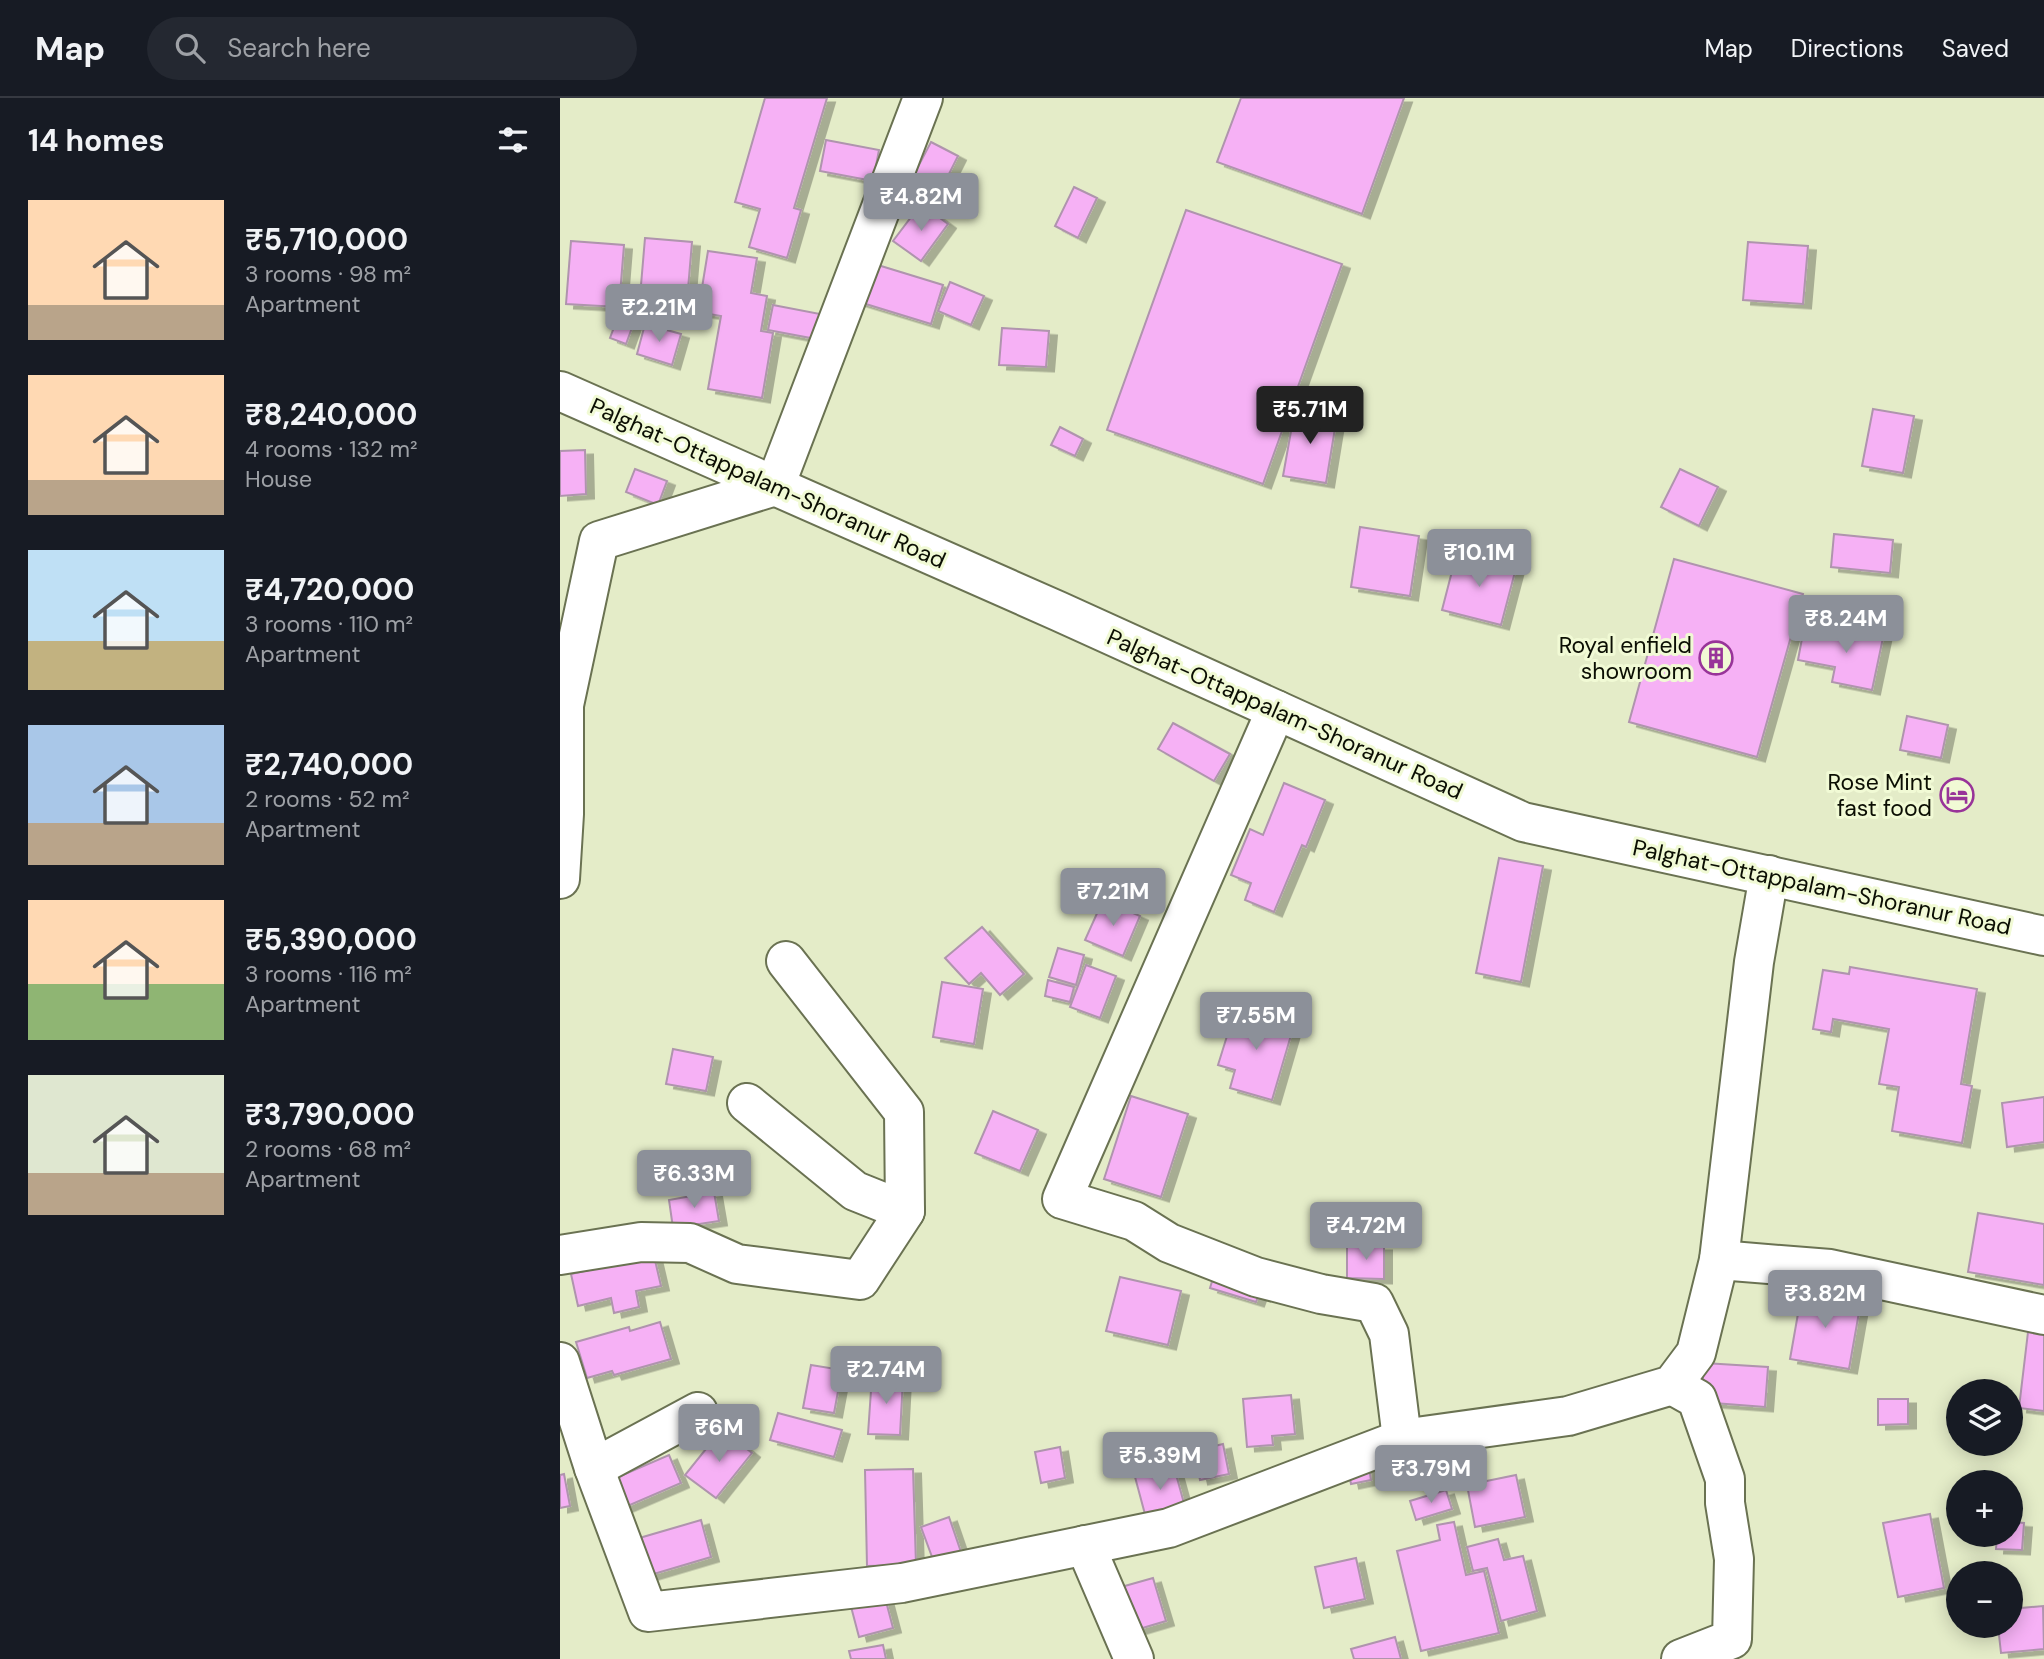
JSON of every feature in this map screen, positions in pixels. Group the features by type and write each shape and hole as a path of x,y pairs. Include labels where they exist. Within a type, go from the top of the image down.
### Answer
{"street":[{"path":"560,879 564,814 562,703 598,541 775,486 923,98"},
{"name":"Palghat-Ottappalam-Shoranur Road","path":"560,391 1523,822 2044,936"},
{"path":"1276,710 1062,1199 1134,1221 1169,1243 1256,1277 1374,1304 1389,1334 1402,1439"},
{"path":"560,1362 594,1468 648,1612 902,1583 1168,1528 1402,1439 1568,1416 1672,1385 1696,1353 1719,1260 1754,962 1769,875"},
{"path":"560,1255 640,1242 690,1243 737,1264 860,1280 905,1211 904,1112 786,961"},
{"path":"747,1103 855,1191 905,1211"},
{"path":"1719,1260 1830,1269 2044,1315"},
{"path":"1672,1385 1697,1399 1725,1479 1725,1503 1734,1559 1732,1639 1681,1659"},
{"path":"594,1468 698,1412"},
{"path":"1085,1545 1134,1659"}],"building":[{"path":"765,98 827,98 794,208 801,210 787,258 749,247 760,209 735,202"},
{"path":"1241,98 1404,98 1362,214 1217,162"},
{"path":"826,140 879,150 873,181 820,171"},
{"path":"931,142 958,156 938,196 910,182"},
{"path":"1074,187 1097,198 1078,238 1055,226"},
{"path":"921,204 948,224 921,261 893,241"},
{"path":"1186,210 1342,264 1263,484 1107,430"},
{"path":"645,238 692,242 688,289 641,285"},
{"path":"571,241 624,245 619,307 566,304"},
{"path":"1748,242 1808,246 1803,304 1743,300"},
{"path":"708,251 757,258 751,293 767,296 761,331 773,333 762,398 708,389 721,316 698,312"},
{"path":"868,262 943,285 931,324 856,301"},
{"path":"950,282 984,296 971,325 938,311"},
{"path":"628,290 644,295 626,344 610,338"},
{"path":"773,305 820,314 816,339 768,330"},
{"path":"645,324 681,334 672,365 637,354"},
{"path":"1002,328 1049,331 1046,367 999,365"},
{"path":"1295,409 1337,416 1326,483 1283,476"},
{"path":"1873,409 1914,416 1903,473 1862,466"},
{"path":"1060,427 1083,439 1075,456 1051,445"},
{"path":"585,450 586,494 560,496 560,451"},
{"path":"635,469 667,481 658,505 626,492"},
{"path":"1680,469 1718,487 1699,526 1661,507"},
{"path":"1360,527 1419,536 1410,596 1351,587"},
{"path":"1834,534 1893,540 1890,573 1831,567"},
{"path":"1457,552 1516,568 1501,625 1442,610"},
{"name":"Royal enfield showroom","path":"1674,559 1803,594 1757,757 1629,722"},
{"path":"1844,625 1884,633 1872,690 1832,682 1835,667 1798,660 1803,633 1841,640"},
{"path":"1907,716 1948,725 1941,758 1900,750"},
{"path":"1173,723 1230,754 1214,781 1158,749"},
{"path":"1284,783 1325,800 1306,847 1302,845 1274,912 1245,900 1251,883 1231,875 1250,829 1263,835"},
{"path":"1499,858 1543,866 1521,982 1476,973"},
{"path":"1103,900 1140,916 1123,956 1085,940"},
{"path":"982,927 1024,974 1000,995 981,973 969,984 945,958"},
{"path":"1058,948 1084,955 1076,985 1049,977"},
{"path":"1086,965 1116,976 1100,1018 1070,1007"},
{"path":"1850,967 1977,989 1961,1084 1972,1086 1962,1143 1892,1131 1899,1087 1879,1084 1889,1029 1833,1019 1831,1032 1813,1029 1823,970 1849,974"},
{"path":"1048,980 1074,987 1070,1002 1045,996"},
{"path":"942,982 983,989 974,1044 933,1037"},
{"path":"1236,1007 1294,1025 1272,1100 1230,1088 1235,1070 1218,1065"},
{"path":"673,1049 713,1057 706,1091 666,1084"},
{"path":"1131,1096 1188,1114 1161,1197 1104,1179"},
{"path":"2044,1097 2044,1142 2007,1147 2002,1103"},
{"path":"993,1111 1038,1130 1020,1171 975,1153"},
{"path":"714,1192 719,1221 673,1228 669,1200"},
{"path":"1978,1213 2044,1224 2044,1285 1968,1272"},
{"path":"1347,1246 1384,1246 1384,1279 1347,1278"},
{"path":"654,1256 661,1286 636,1291 639,1307 614,1313 611,1298 578,1306 571,1274"},
{"path":"1217,1265 1264,1280 1256,1302 1210,1288"},
{"path":"1120,1277 1181,1291 1168,1345 1106,1331"},
{"path":"1802,1291 1861,1301 1849,1369 1790,1359"},
{"path":"660,1322 671,1359 614,1375 612,1371 587,1378 576,1342 629,1327 630,1331"},
{"path":"2028,1332 2044,1334 2044,1411 2023,1408 2022,1379"},
{"path":"1704,1363 1768,1367 1765,1407 1701,1402"},
{"path":"811,1365 842,1370 834,1413 803,1408"},
{"path":"872,1376 903,1378 900,1435 868,1434"},
{"path":"1291,1395 1295,1434 1272,1436 1273,1445 1247,1447 1243,1399"},
{"path":"1878,1399 1908,1399 1908,1424 1878,1425"},
{"path":"778,1413 842,1430 834,1457 770,1440"},
{"path":"722,1429 752,1453 716,1498 685,1475"},
{"path":"1223,1444 1229,1474 1200,1480 1194,1451"},
{"path":"1060,1447 1065,1478 1041,1483 1035,1452"},
{"path":"669,1455 681,1483 616,1511 604,1483"},
{"path":"1367,1456 1371,1480 1351,1484 1346,1460"},
{"path":"1174,1467 1185,1507 1146,1518 1135,1477"},
{"path":"913,1469 916,1565 867,1566 865,1470"},
{"path":"564,1474 570,1506 560,1508 560,1475"},
{"path":"1516,1475 1525,1517 1475,1527 1467,1485"},
{"path":"1446,1490 1452,1509 1416,1520 1410,1501"},
{"path":"1930,1514 1944,1588 1898,1597 1883,1523"},
{"path":"949,1517 962,1555 935,1565 921,1527"},
{"path":"701,1520 711,1557 647,1576 636,1539"},
{"path":"1454,1522 1466,1575 1484,1571 1499,1633 1421,1651 1397,1551 1440,1540 1437,1525"},
{"path":"1498,1539 1504,1560 1523,1556 1537,1611 1501,1621 1487,1568 1473,1571 1467,1547"},
{"path":"1996,1547 2022,1547 2022,1550"},
{"path":"1356,1558 1365,1599 1324,1608 1315,1567"},
{"path":"1153,1578 1166,1621 1119,1635 1107,1591"},
{"path":"883,1590 893,1628 859,1637 849,1599"},
{"path":"2043,1606 2044,1649 2001,1653 1999,1638 2023,1638 2023,1608"},
{"path":"1395,1637 1401,1659 1354,1659 1351,1649"},
{"path":"883,1645 886,1659 851,1659 849,1651"}],"place":[{"name":"Royal enfield showroom","path":"1716,658"},
{"name":"Rose Mint fast food","path":"1957,795"}]}
